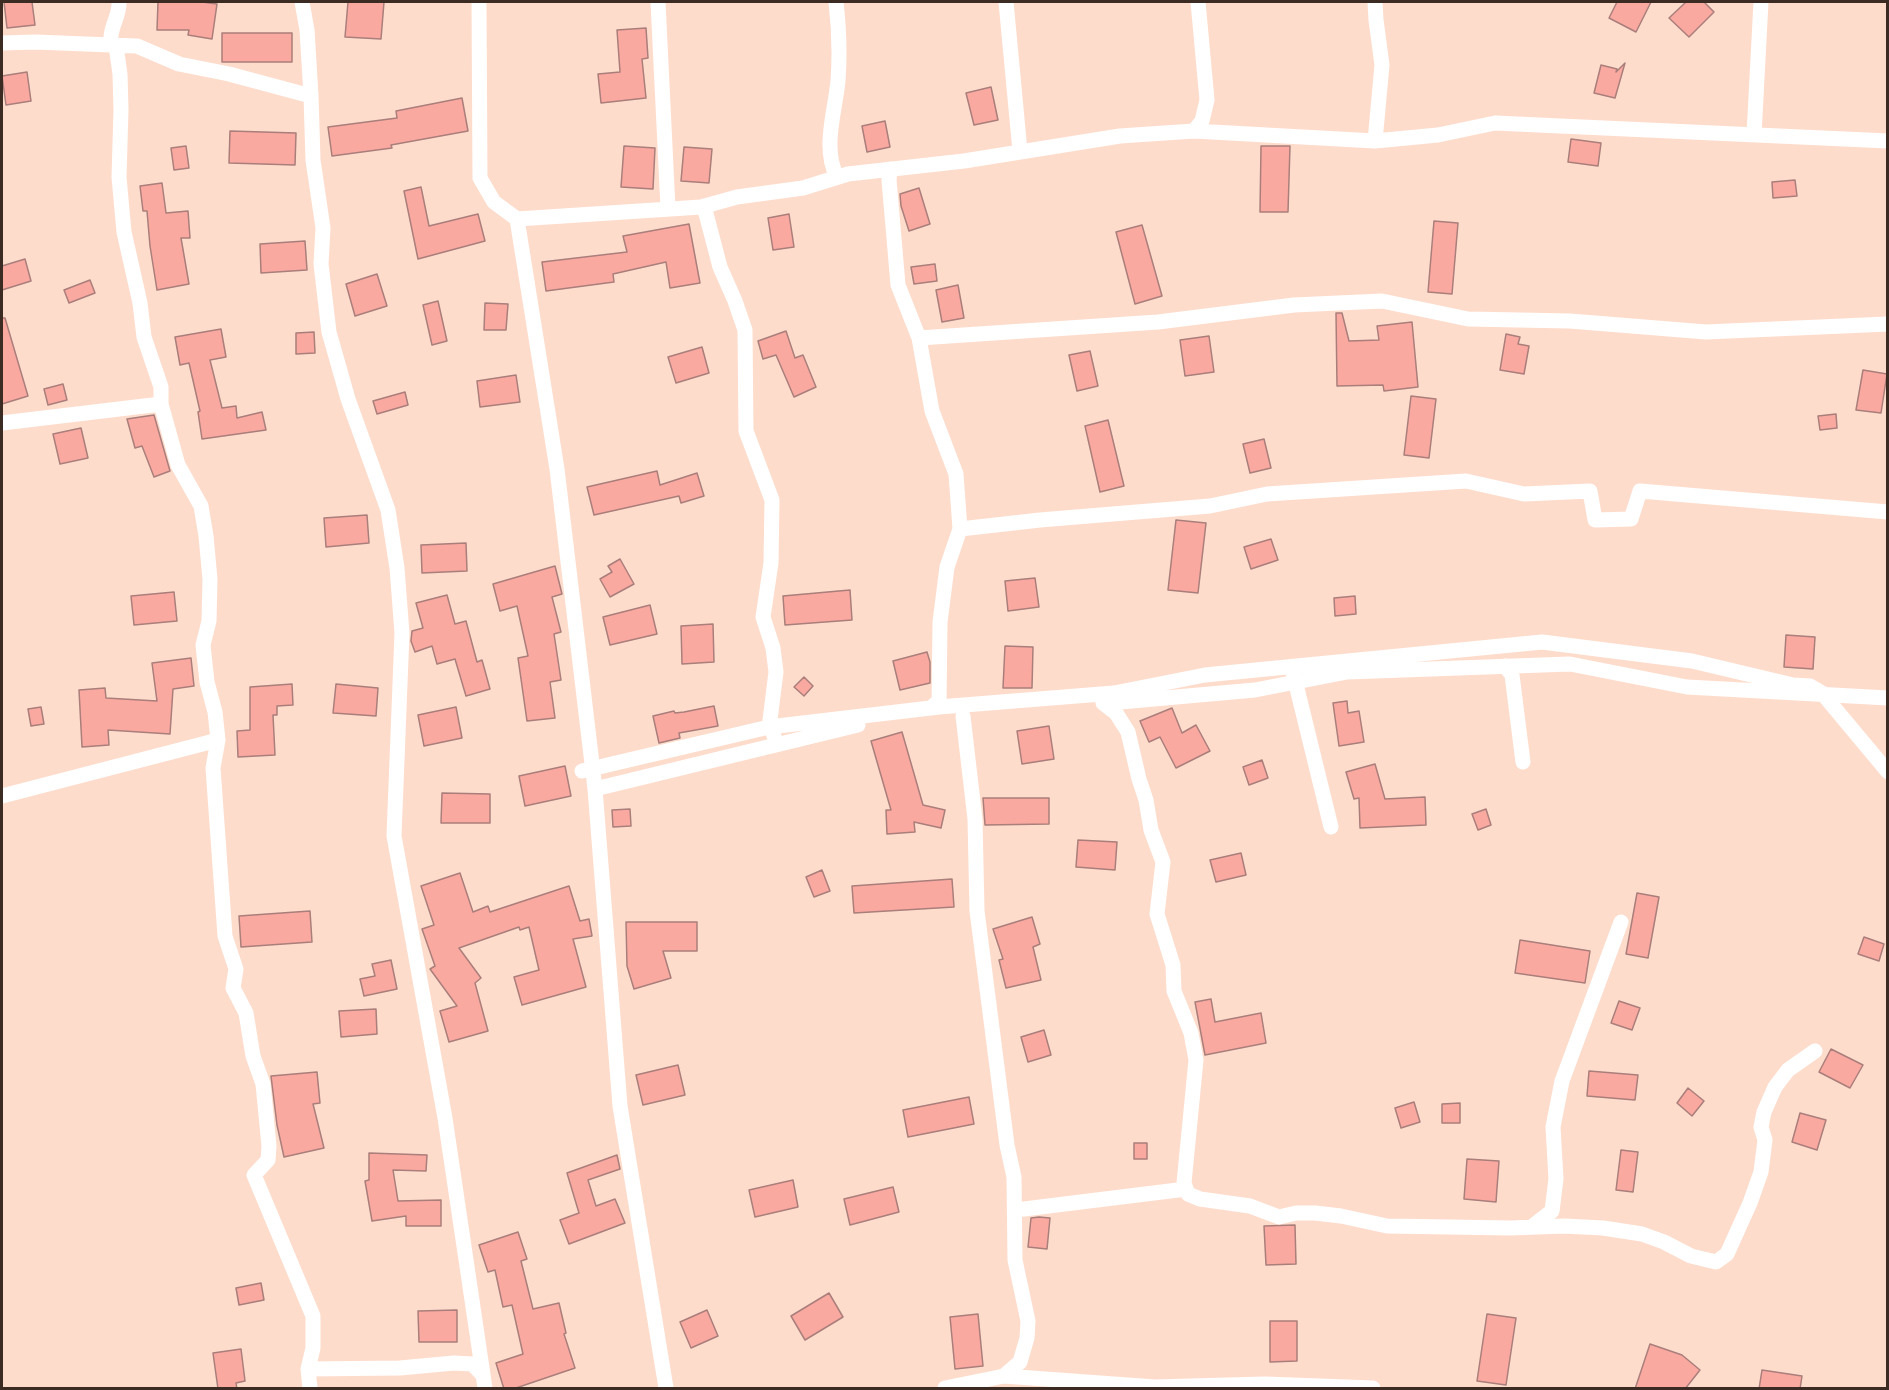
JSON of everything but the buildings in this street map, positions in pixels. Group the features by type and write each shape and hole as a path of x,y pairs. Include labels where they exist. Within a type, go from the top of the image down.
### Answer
{"street":[{"path":"119,2 119,10 110,34 111,42 116,46 120,74 119,177 124,232 140,303 144,337 161,387 161,404 178,465 201,506 205,526 210,579 208,621 203,645 218,741 213,768 225,936 236,969 233,988 246,1013 253,1056 263,1084 269,1146 268,1160 254,1175 313,1316 313,1348 308,1369 310,1389"},
{"path":"302,2 307,30 312,160 323,228 321,264 329,332 348,399 388,510 397,568 402,633 394,836 445,1118 484,1382"},
{"path":"479,2 480,178 494,202 517,219 704,206 737,197 803,188 848,174 964,161 1120,136 1194,131 1375,141 1438,135 1496,123 1887,141"},
{"path":"658,2 668,208"},
{"path":"836,2 840,43 838,84 832,115 831,165 837,177"},
{"path":"1006,2 1020,151"},
{"path":"1194,131 1202,121 1207,100 1198,2"},
{"path":"1375,141 1382,65 1376,2"},
{"path":"1754,135 1761,2"},
{"path":"2,43 136,46 179,64 229,74 311,96"},
{"path":"890,169 898,285 919,338 932,411 956,474 960,529 947,567 932,708"},
{"path":"704,206 720,267 745,330 746,431 772,500 771,563 763,617 773,648 776,672 770,720 776,745"},
{"path":"517,219 557,469 595,789 620,1106 666,1389"},
{"path":"919,338 1158,322 1294,305 1382,301 1468,319 1570,321 1706,332 1887,324"},
{"path":"2,423 161,404"},
{"path":"960,529 1210,506 1267,494 1466,480 1524,494 1590,490 1595,520 1631,519 1640,491 1887,512"},
{"path":"582,771 769,727 932,708 1114,693 1204,675 1542,642 1692,661 1793,685 1810,686 1822,693 1887,771"},
{"path":"595,789 932,708 963,716 1255,690 1347,672 1570,664 1688,687 1887,698"},
{"path":"1292,666 1331,826"},
{"path":"1505,666 1512,675 1522,762"},
{"path":"1103,703 1116,713 1128,732 1146,800 1151,830 1163,862 1157,914 1173,965 1174,991 1191,1033 1196,1059 1184,1183 1188,1194 1200,1199 1250,1206 1279,1217 1296,1213 1316,1213 1387,1226 1564,1226 1642,1234 1691,1256 1716,1262 1727,1254 1761,1172 1765,1140 1761,1127 1764,1112 1775,1087 1788,1070 1815,1051"},
{"path":"963,716 975,819 977,911 1007,1145 1014,1177 1015,1260 1028,1321 1027,1338 1020,1362 1004,1376"},
{"path":"2,796 218,741"},
{"path":"1533,1226 1552,1212 1556,1179 1553,1127 1562,1081 1621,922"},
{"path":"1016,1209 1186,1189"},
{"path":"308,1369 400,1368 454,1363 472,1364 484,1382"},
{"path":"945,1389 1004,1376 1155,1387 1265,1384 1373,1389"}]}
